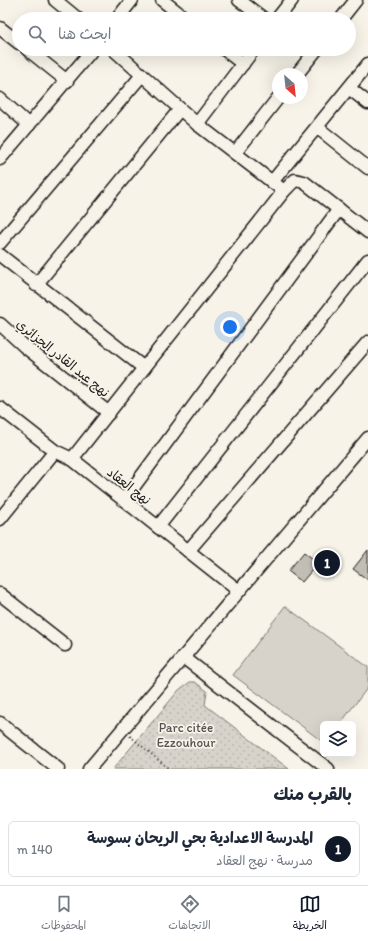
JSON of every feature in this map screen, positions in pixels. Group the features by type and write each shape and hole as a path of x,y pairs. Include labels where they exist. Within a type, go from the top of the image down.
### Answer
{"street":[{"path":"123,12 132,0"},
{"path":"162,0 177,12"},
{"path":"240,0 255,12"},
{"path":"283,12 292,0"},
{"path":"347,12 356,0"},
{"path":"61,2 71,12"},
{"path":"0,28 12,37"},
{"path":"36,56 67,81"},
{"path":"0,159 87,56"},
{"path":"120,56 197,124 284,191"},
{"path":"233,56 243,64"},
{"path":"197,124 249,56"},
{"path":"302,68 311,56"},
{"path":"272,182 318,128 368,64"},
{"path":"0,243 142,75"},
{"path":"349,88 368,103"},
{"path":"0,99 29,125"},
{"path":"235,153 273,104"},
{"path":"36,285 180,109"},
{"path":"318,128 368,168"},
{"path":"72,459 284,191 295,180 299,179 368,232"},
{"path":"124,500 339,209"},
{"path":"0,255 36,285 144,368"},
{"path":"158,527 368,260"},
{"name":"نهج عبد القادر الجزائري","path":"0,324 24,346 109,413"},
{"path":"188,551 368,342"},
{"name":"نهج العقاد","path":"0,408 55,451 72,459 239,591"},
{"path":"89,769 368,438"},
{"path":"0,519 55,451"},
{"path":"0,594 65,645"},
{"path":"183,658 328,769"},
{"path":"0,723 58,769"}],"path":[{"path":"122,729 169,769"}],"green space":[{"path":"285,606 368,667 368,687 342,721 320,721 320,740 233,675"},
{"name":"Parc citée Ezzouhour","path":"190,682 195,682 207,691 205,705 289,769 113,769 179,690"}],"building":[{"path":"368,550 368,580 353,569"},
{"path":"304,552 318,563 302,582 288,571"}],"place":[{"name":"المدرسة الاعدادية بحي الريحان بسوسة","path":"327,563"}]}
